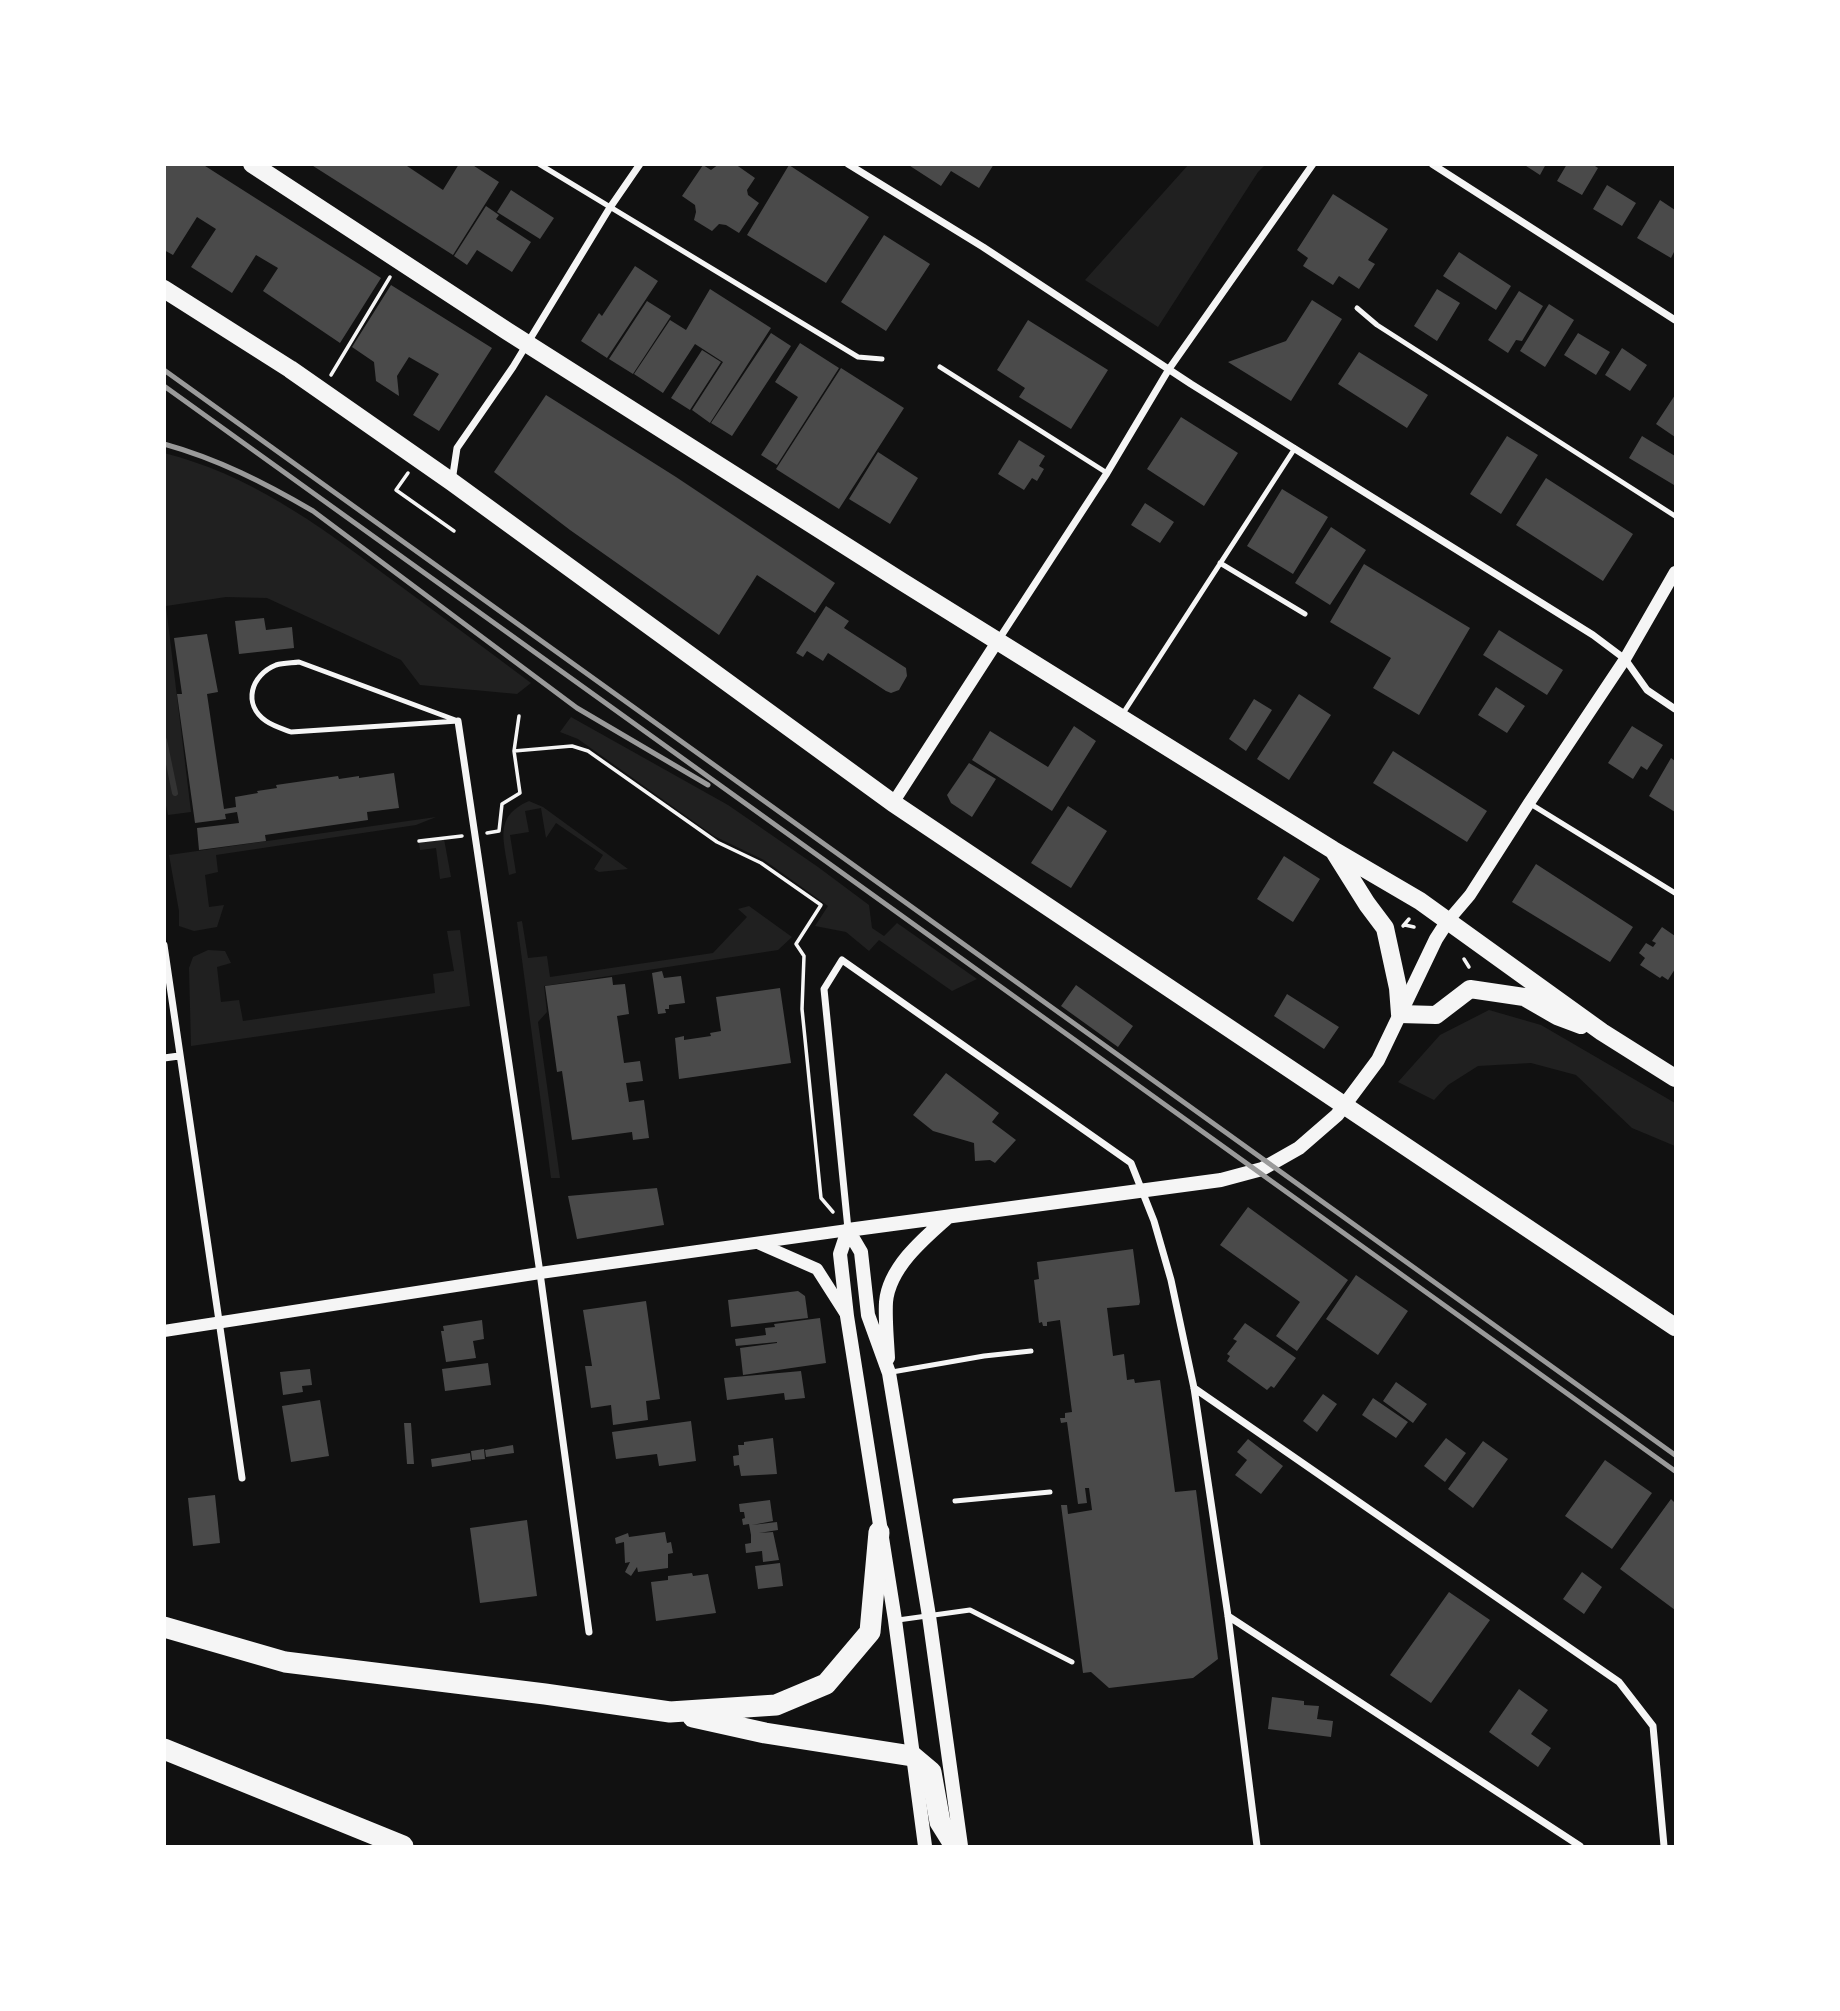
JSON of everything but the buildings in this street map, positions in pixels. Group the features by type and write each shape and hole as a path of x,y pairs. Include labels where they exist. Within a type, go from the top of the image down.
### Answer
{"highway":[{"path":"670,1712 776,1705 826,1684 870,1632 879,1532"},
{"path":"164,1627 285,1662 670,1712 765,1734 912,1756 931,1772 940,1822 955,1846"},
{"path":"164,1749 403,1846"}],"main road":[{"path":"253,164 527,343 997,642 1420,901 1602,1032 1675,1077"},
{"path":"164,289 290,369 452,481 893,803 1675,1326"},
{"path":"1334,850 1385,928 1398,988 1400,1014"},
{"path":"848,1230 1221,1180 1262,1169 1300,1148 1337,1115 1378,1060 1436,939 1447,922"},
{"path":"1400,1014 1436,1015 1470,989 1524,997 1557,1016 1602,1032"},
{"path":"947,1218 915,1247 898,1271 886,1300 888,1373 929,1616 961,1846"},
{"path":"848,1230 840,1255 847,1316 895,1620 925,1846"},
{"path":"848,1230 862,1252 868,1315 888,1373"}],"street":[{"path":"452,481 457,448 640,164"},
{"path":"848,164 1593,635 1625,659 1647,690 1675,709"},
{"path":"893,803 1107,474 1169,369 1313,164"},
{"path":"1432,164 1675,320"},
{"path":"1447,922 1470,895 1625,659 1675,572"},
{"path":"458,721 540,1273 589,1632"},
{"path":"164,945 242,1478"},
{"path":"164,1331 540,1273 848,1230 824,989 842,960 1131,1163 1154,1221 1171,1280 1194,1388 1228,1616 1257,1846"},
{"path":"164,1058 179,1056"},
{"path":"759,1244 817,1269 847,1316"},
{"path":"1194,1388 1619,1682 1653,1726 1664,1846"},
{"path":"1228,1616 1580,1846"}],"lane":[{"path":"539,164 858,357 882,359"},
{"path":"1357,308 1377,325 1675,516"},
{"path":"940,367 1107,474"},
{"path":"1120,719 1295,448"},
{"path":"1220,563 1305,614"},
{"path":"299,662 458,721 291,732 266,722 251,703 251,689 258,678 276,665 299,662"},
{"path":"1529,803 1675,893"},
{"path":"888,1373 984,1356 1031,1351"},
{"path":"955,1502 1050,1492"},
{"path":"895,1620 970,1610 1072,1662"}],"path":[{"path":"321,392 400,261"},
{"path":"419,458 396,490 454,531"},
{"path":"419,841 499,831 502,804 520,793 514,751 519,716"},
{"path":"514,751 572,746 589,751 717,842 761,863 821,905 796,944 804,956 802,1009 821,1198 848,1230"},
{"path":"1405,925 1415,927"},
{"path":"1464,959 1469,967"},
{"path":"1466,974 1469,967 1475,963"}],"shaded area":[{"path":"1189,164 1265,165 1158,327 1085,280"},
{"path":"164,453 224,474 280,502 358,555 531,683 517,694 420,685 401,660 267,598 226,597 166,606 191,812 168,815 164,796"},
{"path":"571,717 728,805 818,867 869,905 872,928 884,936 897,923 977,979 952,991 879,940 869,951 846,932 815,926 828,906 764,860 714,836 578,739 560,732"},
{"path":"529,801 543,807 628,869 599,872 594,869 603,855 556,823 546,838 541,808 525,811 529,832 510,835 516,873 509,875 504,841 505,823 517,807"},
{"path":"436,817 416,825 216,855 218,872 205,875 209,907 224,905 217,927 194,931 179,926 169,855"},
{"path":"444,839 451,877 440,879 436,848 420,850 419,843"},
{"path":"749,906 792,937 778,950 544,986 547,1012 538,1022 560,1178 551,1178 517,922 522,921 528,958 547,956 550,977 713,953 747,917 738,909"},
{"path":"460,930 470,1006 191,1046 189,968 193,957 208,950 225,951 231,963 217,967 221,1002 239,1000 243,1021 435,993 433,974 454,971 447,931"},
{"path":"1489,1010 1541,1025 1675,1103 1675,1146 1632,1128 1576,1075 1531,1063 1478,1066 1448,1085 1434,1100 1398,1082 1440,1035"}],"waterway":[{"path":"164,740 175,793"}],"railway":[{"path":"164,370 1675,1455"},
{"path":"164,386 1675,1471"},
{"path":"164,444 241,473 313,511 577,708 708,785"}]}
